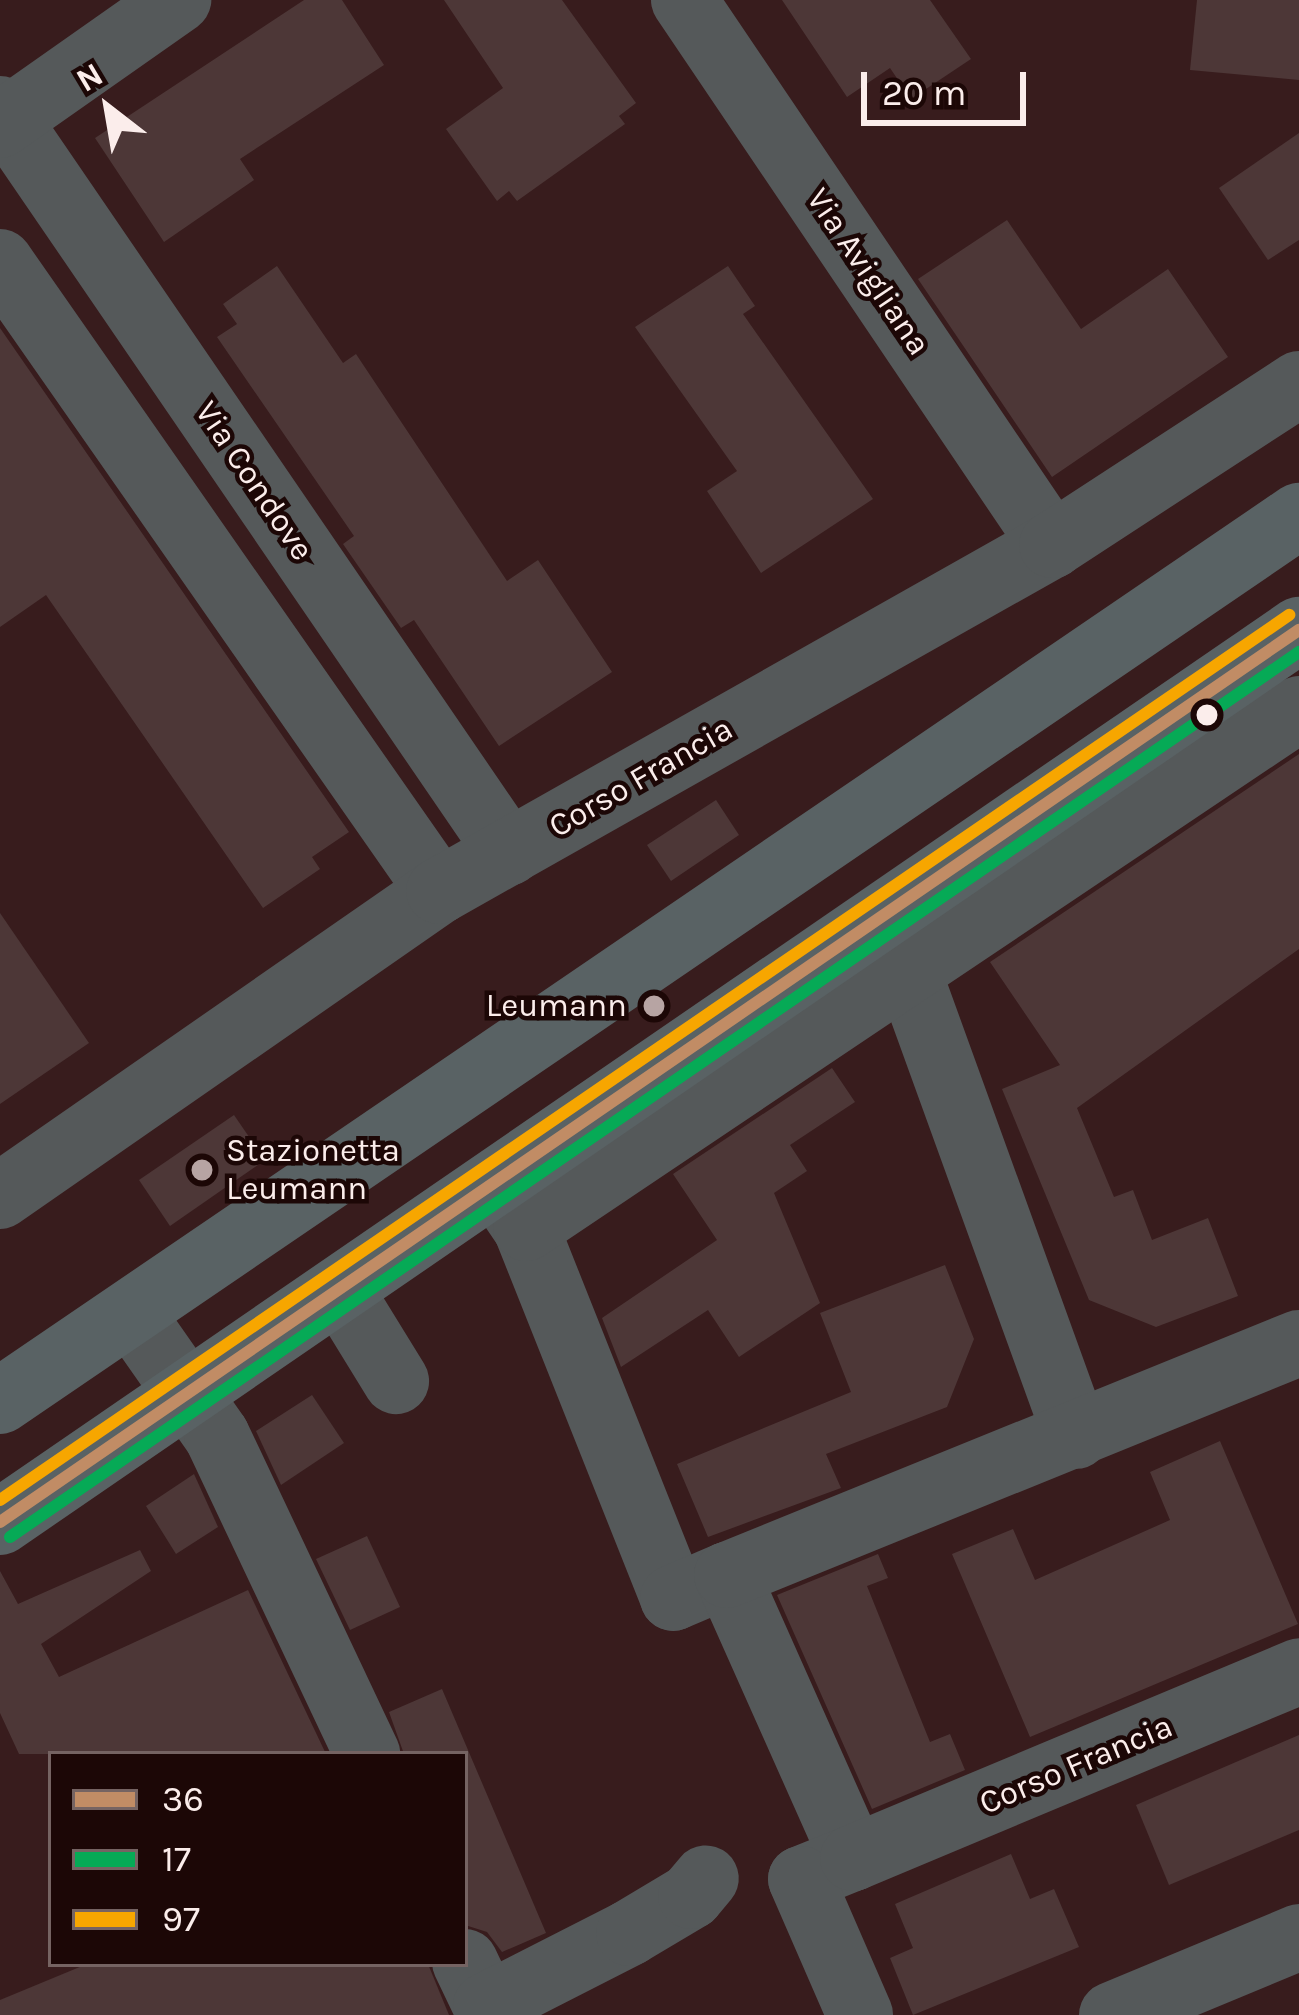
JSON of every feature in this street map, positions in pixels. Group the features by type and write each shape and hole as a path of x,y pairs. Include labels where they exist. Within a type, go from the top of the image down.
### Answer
{"main road":[{"path":"0,1401 133,1316 1299,516"},
{"path":"0,1522 340,1290 511,1206 1299,630"}],"street":[{"path":"2,118 178,0"},
{"name":"Via Avigliana","path":"684,0 1052,545"},
{"name":"Via Condove","path":"2,118 508,853"},
{"path":"0,262 440,890"},
{"name":"Corso Francia","path":"2,1191 440,890 1052,545 1299,384"},
{"path":"1299,709 910,977 511,1206 673,1598 1299,1343"},
{"path":"910,977 1076,1436"},
{"path":"340,1290 396,1381"},
{"path":"133,1316 183,1396 217,1436 366,1751"},
{"path":"727,1575 853,1858"},
{"name":"Corso Francia","path":"860,2015 801,1879 1299,1671"},
{"path":"467,1967 486,2006 629,1934 691,1896 706,1878"},
{"path":"1112,2015 1299,1937"}],"building":[{"path":"304,0 342,0 384,65 240,159 254,180 164,242 95,138"},
{"path":"444,0 562,0 636,103 619,116 625,124 517,201 509,191 497,201 446,129 503,88"},
{"path":"782,0 930,0 971,59 911,99 890,68 847,97"},
{"path":"1197,0 1299,0 1299,80 1190,70"},
{"path":"1299,133 1299,240 1268,260 1219,188"},
{"path":"1007,220 1081,329 1168,269 1228,357 1052,477 918,279"},
{"path":"277,266 343,363 356,354 507,581 538,560 612,672 499,746 414,620 401,628 343,544 354,536 217,337 237,324 223,304"},
{"path":"728,266 755,306 743,314 873,499 761,573 707,491 737,471 635,327"},
{"path":"0,328 349,832 312,857 320,869 263,908 46,595 0,627"},
{"path":"1299,754 1299,949 1077,1108 1114,1197 1133,1190 1152,1240 1208,1218 1238,1296 1156,1327 1089,1300 1002,1089 1060,1065 990,962"},
{"path":"716,800 739,835 671,881 647,845"},
{"path":"0,913 89,1043 0,1104"},
{"path":"832,1068 855,1102 790,1145 807,1171 774,1193 820,1303 739,1357 708,1310 621,1367 602,1318 717,1240 673,1174"},
{"name":"Stazionetta Leumann","path":"234,1115 265,1160 170,1226 139,1180"},
{"path":"945,1265 974,1339 947,1407 826,1454 841,1488 708,1537 677,1464 851,1392 820,1313"},
{"path":"312,1395 344,1443 281,1485 256,1431"},
{"path":"1220,1441 1298,1624 1030,1737 952,1554 1013,1529 1035,1580 1170,1520 1150,1472"},
{"path":"194,1474 218,1527 176,1554 146,1506"},
{"path":"367,1536 400,1607 350,1630 316,1559"},
{"path":"140,1550 151,1571 41,1644 59,1677 248,1590 325,1751 19,1754 0,1713 0,1571 18,1604"},
{"path":"878,1554 888,1578 867,1586 930,1742 950,1734 965,1770 872,1809 777,1595"},
{"path":"442,1689 546,1933 502,1952 487,1932 468,1926 468,1751 403,1751 389,1712"},
{"path":"1299,1735 1299,1830 1169,1885 1136,1805"},
{"path":"1011,1854 1030,1899 1054,1889 1079,1947 913,2015 890,1958 913,1948 895,1904"},
{"path":"80,1967 429,1967 449,2015 0,2015 0,2000"}],"transit line":[{"name":"97","path":"0,1500 1289,615"},
{"name":"36","path":"0,1522 1299,630"},
{"name":"17","path":"10,1537 1299,652"}],"place":[{"name":"Leumann","path":"654,1006"},
{"name":"Stazionetta Leumann","path":"202,1170"}]}
